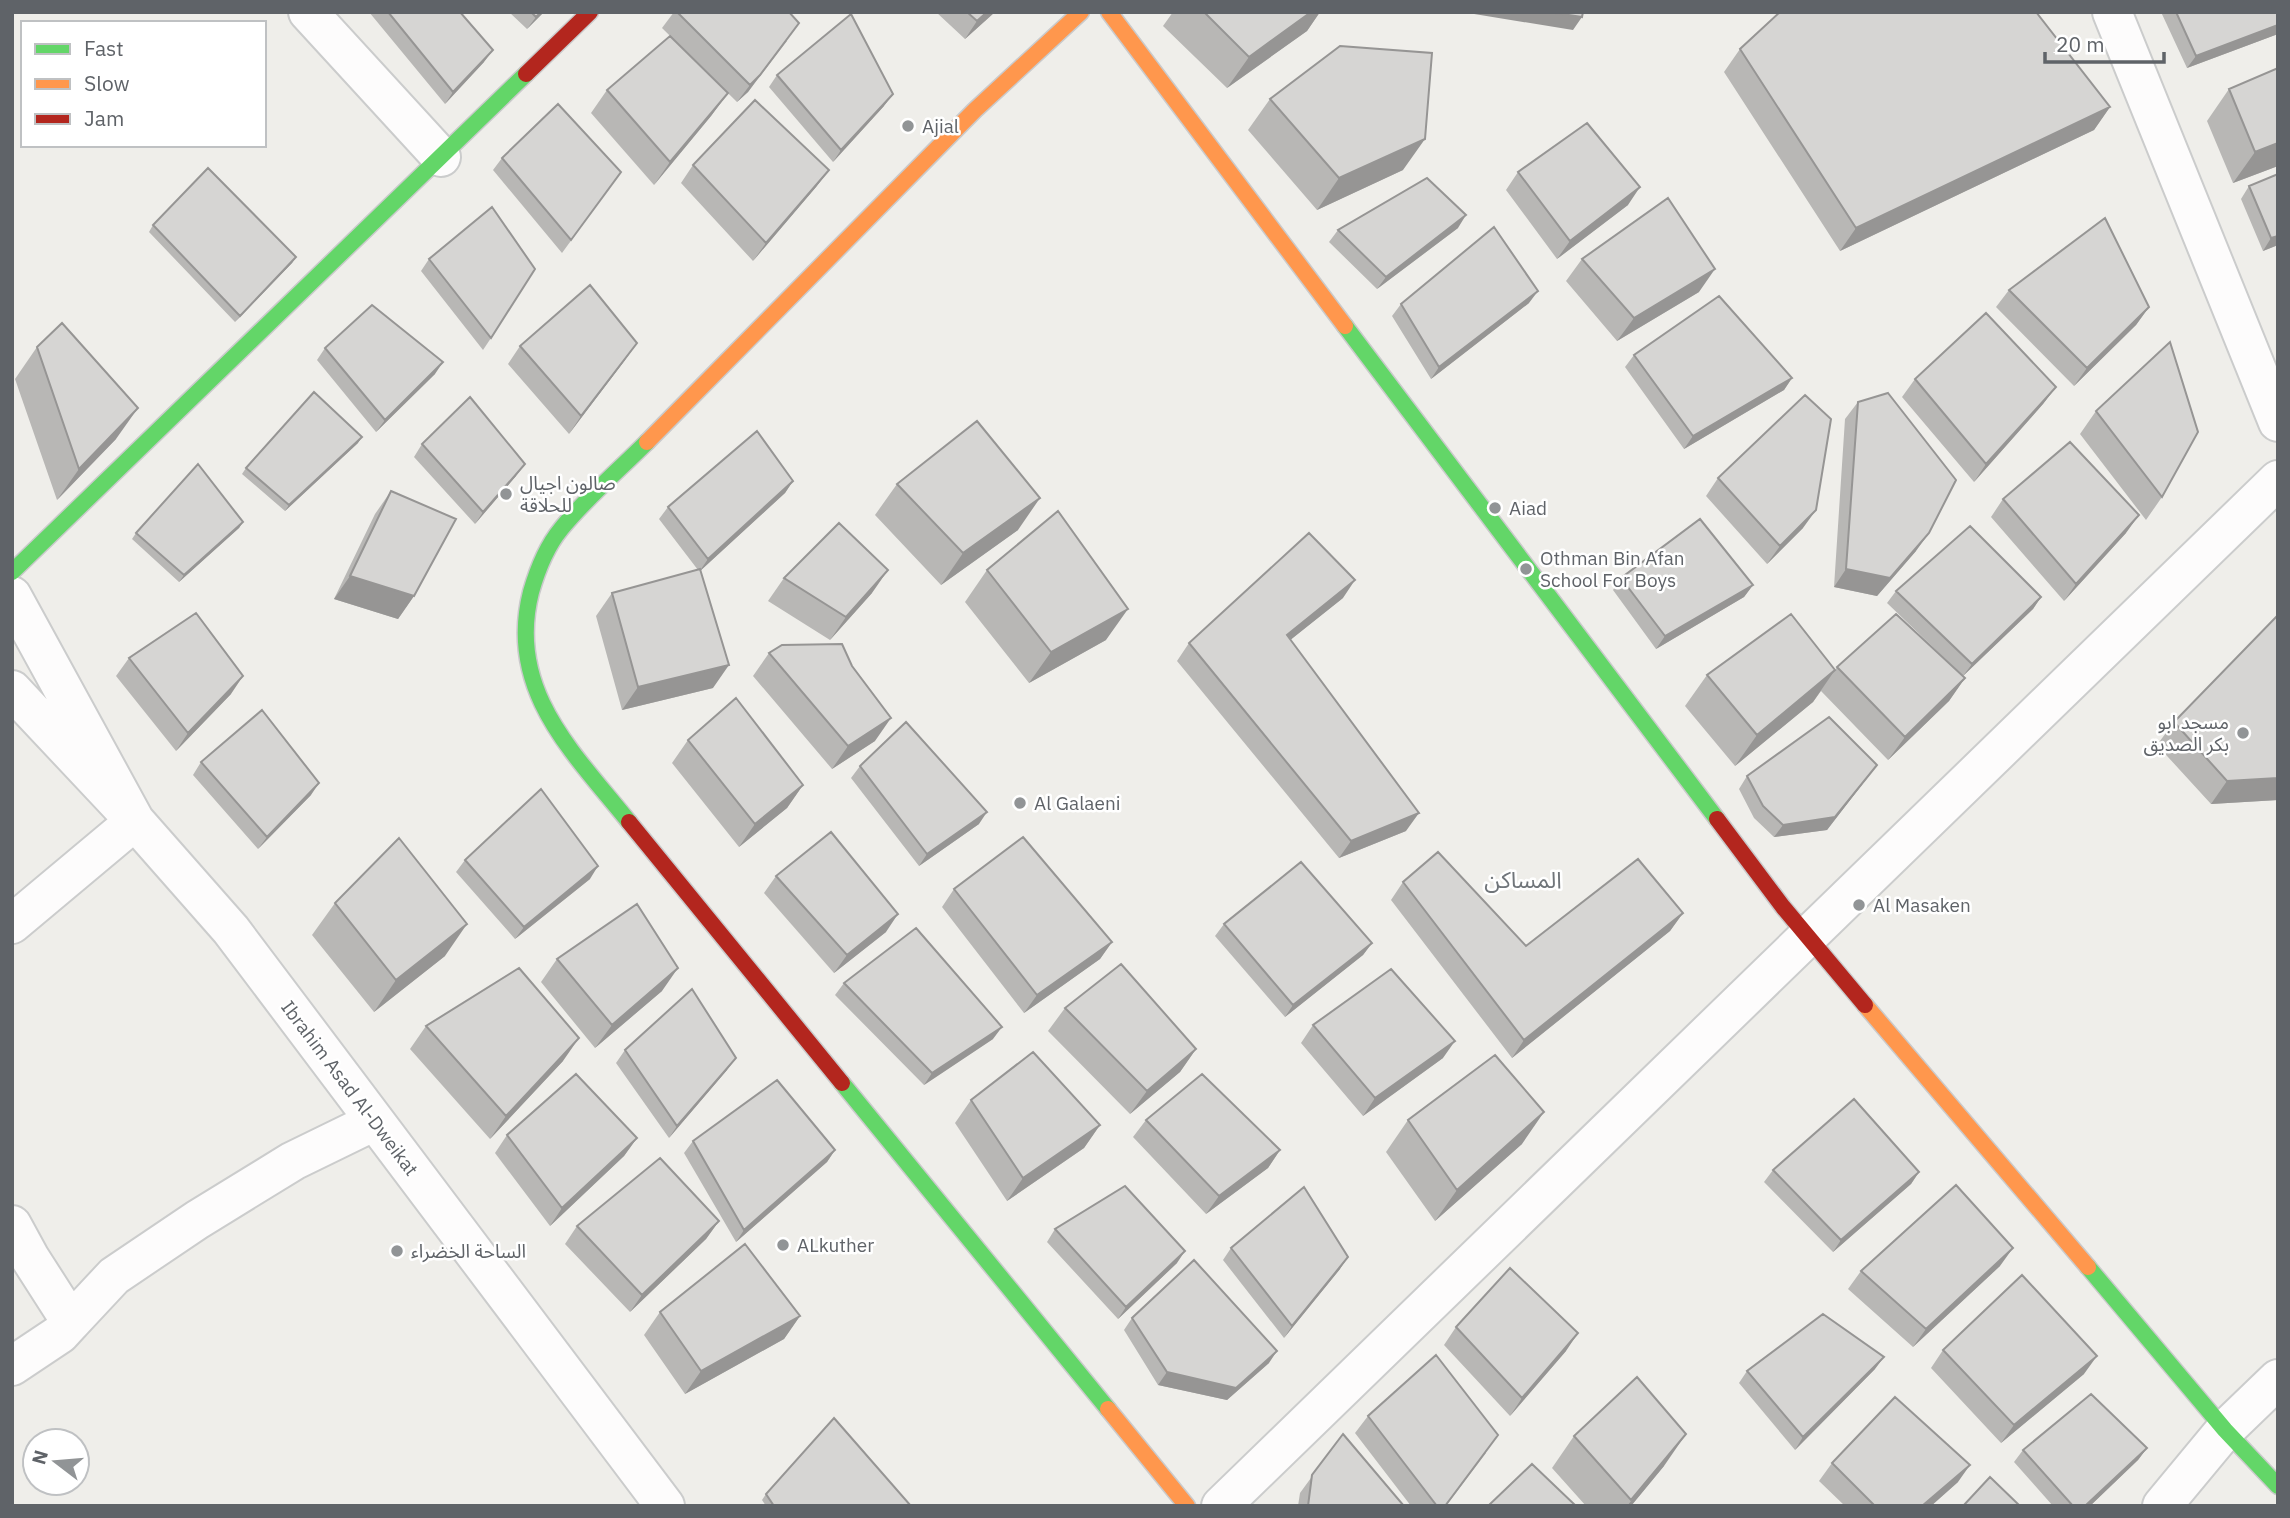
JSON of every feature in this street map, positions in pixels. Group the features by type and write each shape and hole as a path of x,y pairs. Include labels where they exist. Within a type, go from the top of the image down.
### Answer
{"street":[{"path":"308,12 441,157"},
{"path":"12,572 590,12"},
{"path":"1080,12 975,110 560,530 533,580 526,608 524,636 527,664 535,692 547,717 562,738 1187,1506"},
{"path":"1109,12 1783,907 2225,1430 2278,1486"},
{"path":"2112,12 2278,422"},
{"path":"1221,1506 2278,480"},
{"path":"12,596 135,821 12,924"},
{"name":"Ibrahim Asad Al-Dweikat","path":"12,690 135,821 231,930 665,1506"},
{"path":"12,1366 60,1334 114,1276 197,1220 293,1161 375,1121"},
{"path":"12,1225 71,1322"},
{"path":"2162,1506 2225,1430 2278,1379"}],"building":[{"path":"388,12 460,12 493,50 453,92"},
{"path":"677,12 789,12 799,23 750,85"},
{"path":"967,12 987,12 977,21"},
{"path":"1204,12 1311,12 1249,57"},
{"path":"1549,12 1583,12 1582,17"},
{"path":"1780,12 2036,12 2110,107 1856,228 1740,49"},
{"path":"2176,12 2278,12 2278,25 2196,56"},
{"path":"851,14 893,94 841,150 777,75"},
{"path":"670,36 728,93 670,162 607,90"},
{"path":"1340,46 1432,53 1425,139 1339,178 1270,99"},
{"path":"2278,68 2278,143 2255,152 2229,89"},
{"path":"755,100 829,170 766,243 693,165"},
{"path":"558,104 621,172 571,240 502,158"},
{"path":"1587,123 1640,187 1570,241 1518,172"},
{"path":"208,168 296,257 240,316 153,225"},
{"path":"2278,174 2278,236 2271,238 2249,186"},
{"path":"1427,178 1466,215 1386,277 1338,230"},
{"path":"1668,198 1715,269 1634,318 1582,259"},
{"path":"492,207 535,269 491,338 429,259"},
{"path":"2105,218 2149,307 2087,368 2009,290"},
{"path":"1494,227 1538,291 1439,367 1401,304"},
{"path":"590,285 637,343 581,416 520,346"},
{"path":"1719,296 1792,378 1693,436 1634,355"},
{"path":"372,305 443,362 385,420 325,348"},
{"path":"1986,313 2056,387 1986,464 1915,379"},
{"path":"62,323 138,408 79,469 37,347"},
{"path":"2170,342 2198,432 2162,497 2096,411"},
{"path":"314,392 362,437 289,505 246,468"},
{"path":"1888,393 1956,480 1929,533 1890,578 1846,569 1858,402"},
{"path":"1805,395 1831,419 1816,510 1780,546 1718,478"},
{"path":"470,397 525,464 483,512 422,444"},
{"path":"977,421 1040,498 963,553 897,484"},
{"path":"757,431 793,481 708,559 668,507"},
{"path":"2070,442 2139,515 2076,584 2003,499"},
{"path":"198,464 243,522 184,575 136,533"},
{"path":"391,491 456,519 414,596 350,576"},
{"path":"1058,511 1128,609 1051,652 987,570"},
{"path":"1700,519 1753,585 1665,636 1621,578"},
{"path":"839,523 888,570 846,617 784,578"},
{"path":"1970,526 2041,597 1972,664 1896,591"},
{"path":"1309,533 1355,580 1287,635 1419,813 1351,841 1189,643"},
{"path":"700,569 729,665 638,687 612,593"},
{"path":"196,613 243,676 188,733 129,658"},
{"path":"1791,614 1835,670 1757,735 1707,675"},
{"path":"1896,614 1965,678 1905,737 1837,667"},
{"path":"2278,615 2278,778 2227,781 2174,722"},
{"path":"842,644 852,666 891,718 848,746 769,653 782,645"},
{"path":"736,698 803,785 755,824 688,740"},
{"path":"262,710 319,783 267,837 201,762"},
{"path":"1829,717 1877,765 1835,817 1783,825 1763,806 1747,776"},
{"path":"906,722 987,812 927,854 860,766"},
{"path":"541,789 598,866 524,927 465,860"},
{"path":"831,832 898,914 847,955 776,876"},
{"path":"1023,837 1112,942 1037,995 954,889"},
{"path":"399,838 467,924 396,980 335,903"},
{"path":"1438,852 1526,946 1638,859 1683,913 1524,1040 1403,882"},
{"path":"1301,862 1372,943 1293,1005 1224,924"},
{"path":"637,904 678,968 612,1025 557,959"},
{"path":"916,928 1002,1027 932,1073 844,983"},
{"path":"1121,964 1196,1049 1147,1091 1065,1008"},
{"path":"519,968 579,1038 506,1116 426,1026"},
{"path":"1391,969 1455,1041 1375,1098 1313,1025"},
{"path":"692,989 736,1058 677,1126 625,1050"},
{"path":"1033,1052 1100,1125 1023,1178 971,1100"},
{"path":"1495,1055 1544,1112 1457,1190 1408,1120"},
{"path":"576,1074 637,1138 562,1208 507,1135"},
{"path":"1202,1074 1280,1150 1219,1196 1146,1120"},
{"path":"777,1080 835,1150 744,1230 693,1141"},
{"path":"1854,1099 1919,1172 1841,1240 1773,1170"},
{"path":"660,1158 719,1221 642,1295 577,1226"},
{"path":"1956,1185 2013,1248 1926,1329 1861,1271"},
{"path":"1125,1186 1185,1251 1126,1307 1055,1229"},
{"path":"1304,1187 1348,1257 1292,1326 1231,1248"},
{"path":"745,1244 800,1316 701,1371 660,1312"},
{"path":"1194,1260 1277,1351 1236,1388 1167,1372 1132,1318"},
{"path":"1510,1268 1578,1333 1522,1398 1456,1327"},
{"path":"2022,1275 2097,1356 2014,1425 1943,1350"},
{"path":"1823,1314 1884,1357 1803,1437 1747,1371"},
{"path":"1436,1355 1498,1435 1445,1506 1437,1506 1368,1416"},
{"path":"1637,1377 1686,1434 1631,1500 1574,1436"},
{"path":"2091,1394 2147,1448 2085,1506 2073,1506 2023,1450"},
{"path":"1895,1397 1970,1465 1922,1506 1875,1506 1832,1463"},
{"path":"834,1418 911,1506 774,1506 766,1494"},
{"path":"1343,1434 1404,1506 1308,1506 1312,1475"},
{"path":"1532,1464 1576,1506 1488,1506"},
{"path":"1990,1477 2020,1506 1963,1506"}],"traffic: fast":[{"path":"12,572 526,74"},
{"path":"1345,326 1717,819"},
{"path":"629,822 567,744 550,718 536,689 528,659 526,627 533,584 551,543 580,507 647,442"},
{"path":"842,1083 1108,1409"},
{"path":"2088,1267 2225,1430 2278,1486"}],"traffic: slow":[{"path":"647,442 975,110 1081,12"},
{"path":"1109,12 1345,326"},
{"path":"1865,1005 2088,1267"},
{"path":"1108,1409 1187,1506"}],"traffic: jam":[{"path":"526,74 590,12"},
{"path":"1717,819 1783,907 1865,1005"},
{"path":"629,822 842,1083"}],"place":[{"name":"Ajial","path":"908,126"},
{"name":"صالون اجيال للحلاقة","path":"506,494"},
{"name":"Aiad","path":"1495,508"},
{"name":"Othman Bin Afan School For Boys","path":"1526,569"},
{"name":"مسجد ابو بكر الصديق","path":"2243,733"},
{"name":"Al Galaeni","path":"1020,803"},
{"name":"Al Masaken","path":"1859,905"},
{"name":"ALkuther","path":"783,1245"},
{"name":"الساحة الخضراء","path":"397,1251"}],"district":[{"name":"المساكن","path":"1523,880"}]}
